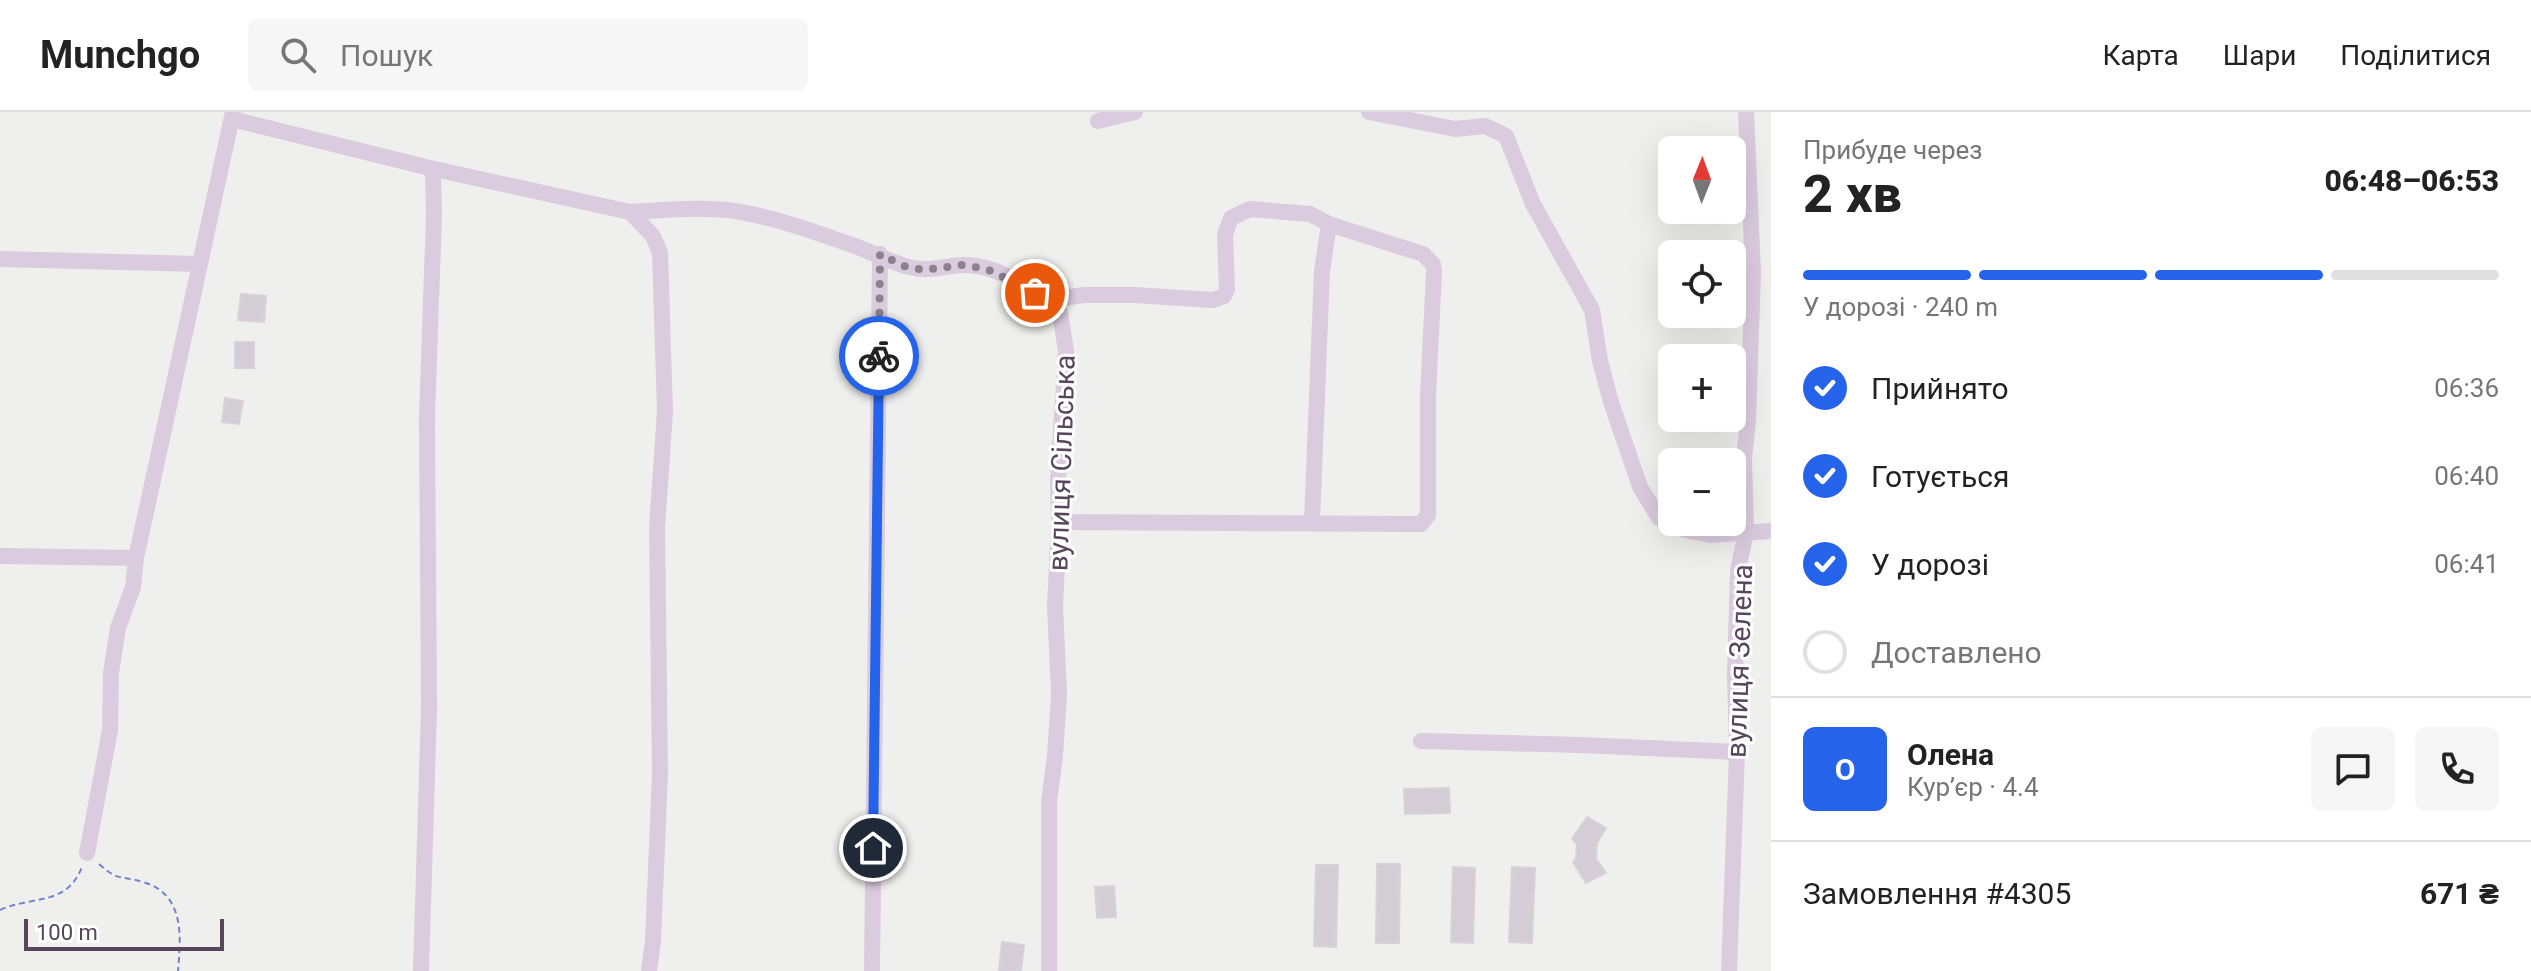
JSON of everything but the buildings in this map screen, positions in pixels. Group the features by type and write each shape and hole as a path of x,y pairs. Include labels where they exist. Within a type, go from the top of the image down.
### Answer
{"street":[{"path":"1098,121 1135,112"},
{"path":"1369,112 1455,129 1485,126 1506,136 1533,204 1592,310 1600,361 1611,402 1640,487 1658,516"},
{"name":"вулиця Зелена","path":"1745,448 1753,272 1746,112"},
{"path":"87,853 110,730 115,643 133,587 136,558 232,116 430,168 630,212 737,211 773,219 880,254 904,266 924,270 962,265 987,269 1047,300 1109,295 1213,300 1224,296 1227,290 1225,234 1231,218 1250,209 1310,214 1329,224 1423,254 1433,264 1428,515 1421,524 1059,522"},
{"path":"421,971 429,709 427,417 434,215 430,168"},
{"path":"653,236 657,225 681,210"},
{"path":"630,212 653,236 661,262 665,411 657,528 660,773 649,971"},
{"path":"1312,522 1322,271 1329,224"},
{"path":"872,971 880,254"},
{"path":"0,259 199,264"},
{"name":"вулиця Сільська","path":"1047,300 1060,313 1066,342 1055,606 1059,694 1049,801 1049,971"},
{"path":"1746,531 1771,531"},
{"name":"вулиця Зелена","path":"1729,971 1737,752 1735,675 1738,571 1745,536"},
{"path":"0,556 136,558"},
{"path":"1421,741 1737,752"}],"path":[{"path":"0,910 14,904 48,899 70,888 87,853 114,878 146,882 171,900 179,922 178,971"}],"way so far":[{"path":"879,356 880,254 904,266 924,270 962,265 987,269 1035,293"}],"route":[{"path":"873,848 879,356"}]}
